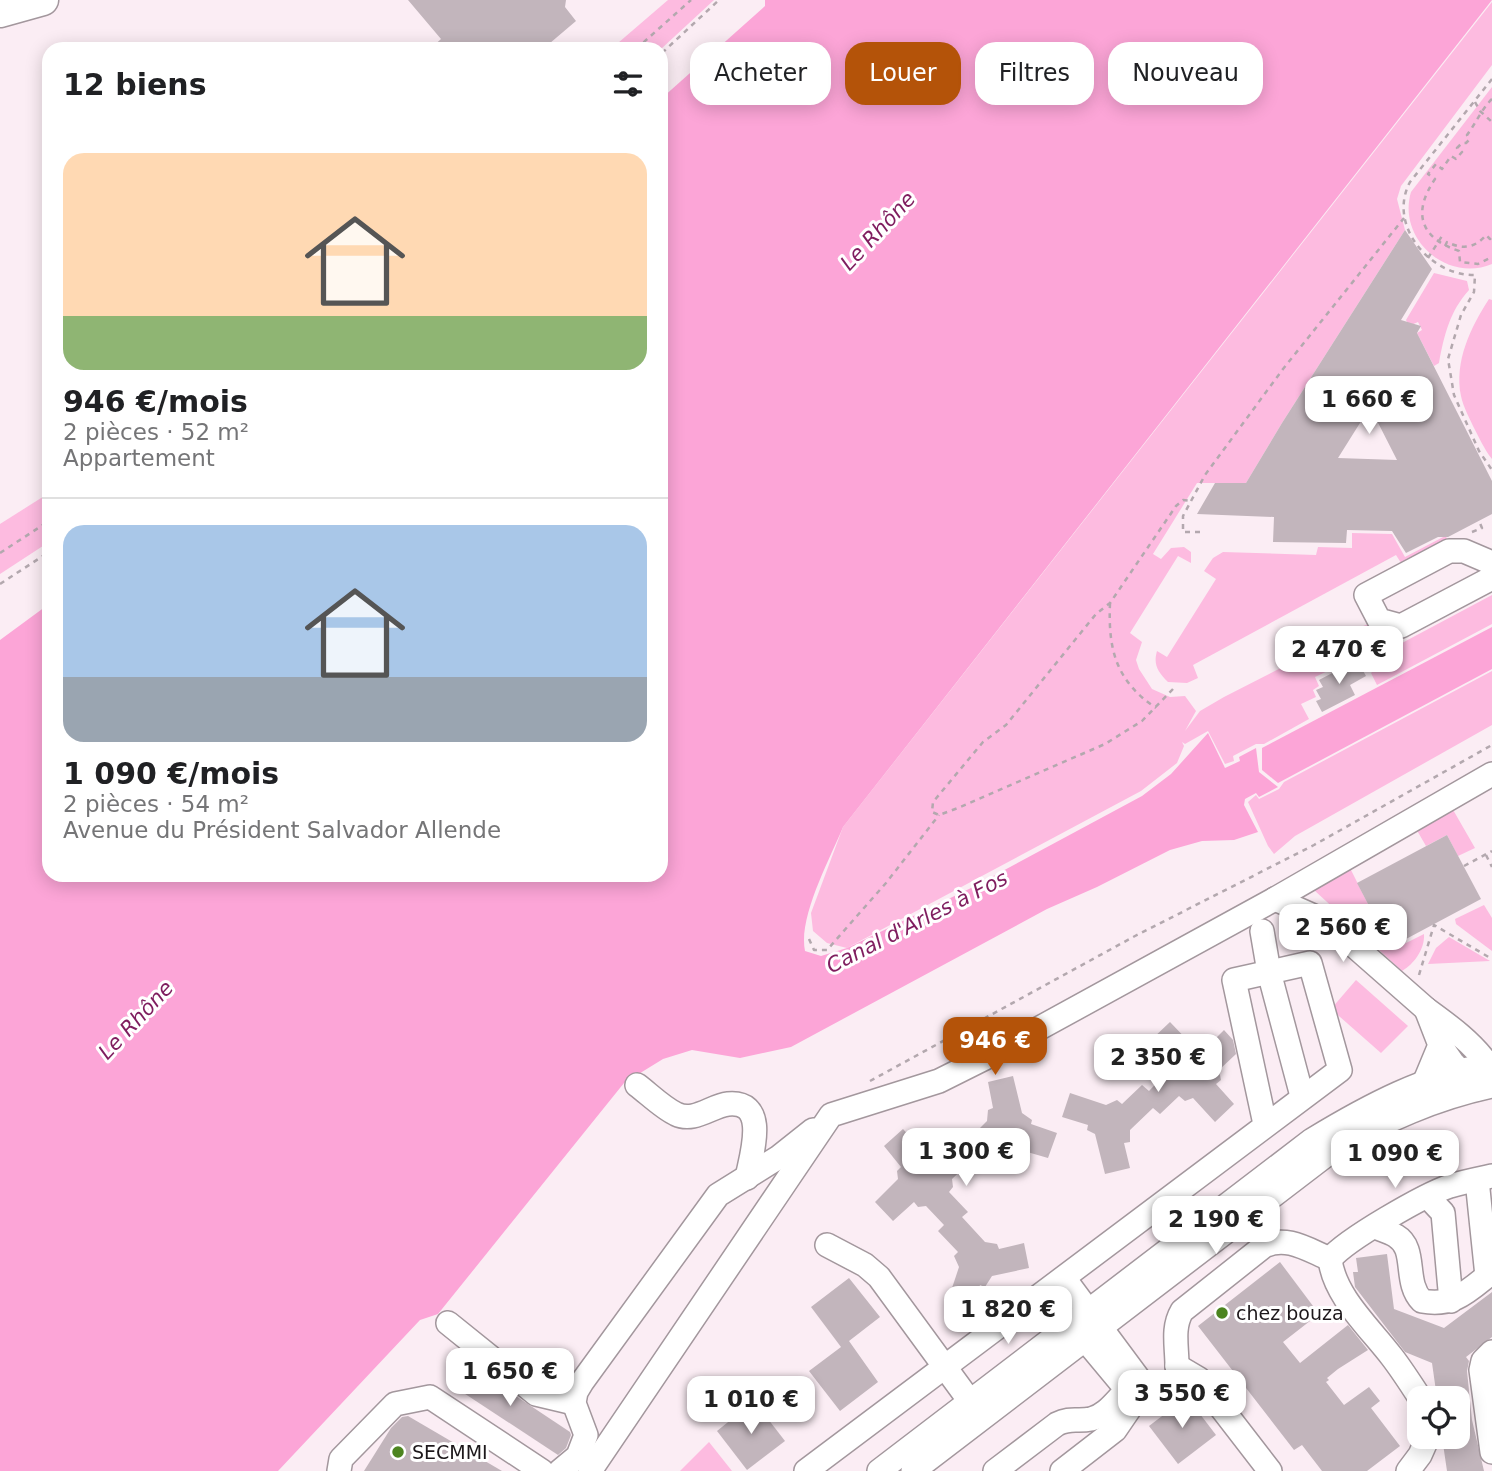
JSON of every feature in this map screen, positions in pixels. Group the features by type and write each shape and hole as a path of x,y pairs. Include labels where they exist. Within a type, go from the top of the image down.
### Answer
{"main road":[{"path":"0,12 43,0"}],"street":[{"path":"1492,563 1464,551 1449,551 1366,595 1379,620 1401,626 1492,578"},
{"path":"560,1471 578,1456 586,1435 575,1403 576,1392 718,1195 779,1157 831,1115 950,1075 1275,899 1492,774"},
{"path":"1275,899 1327,922 1426,1009 1452,1028 1487,1076"},
{"path":"1262,931 1269,972 1302,1096"},
{"path":"806,1471 1340,1070 1310,963 1234,981 1265,1124"},
{"path":"1426,1009 1440,1045 1459,1071"},
{"path":"1426,1081 1440,1045"},
{"path":"1086,1326 1312,1140 1374,1104 1426,1081 1459,1071 1487,1076"},
{"path":"879,1471 976,1410 1086,1326 1334,1149 1402,1114 1487,1076"},
{"path":"637,1085 677,1115 691,1117 728,1104 742,1106 751,1112 756,1123 755,1141 747,1178"},
{"path":"590,1471 831,1115"},
{"path":"1329,1259 1349,1243 1375,1227 1428,1197 1448,1187 1485,1178 1490,1274 1451,1301 1422,1301 1411,1285 1409,1255 1405,1245 1396,1236 1375,1227"},
{"path":"1428,1197 1443,1213 1451,1301"},
{"path":"1177,1366 1175,1332 1182,1311 1264,1246 1272,1242 1288,1241 1329,1259"},
{"path":"827,1245 865,1265 879,1278 976,1410"},
{"path":"1329,1259 1331,1273 1349,1302 1412,1386"},
{"path":"1062,1471 1115,1430 1130,1408 1133,1385 1086,1326 1064,1278"},
{"path":"1042,1295 1086,1326"},
{"path":"447,1323 536,1394 575,1403"},
{"path":"1492,1352 1483,1361 1481,1370 1492,1452"},
{"path":"995,1471 1056,1424 1068,1419 1091,1419 1107,1411 1133,1385 1150,1373 1177,1366 1199,1379 1270,1471"},
{"path":"339,1471 341,1459 395,1404 430,1397 542,1471"},
{"path":"913,1471 976,1410"},
{"path":"1408,1471 1423,1449"}],"path":[{"path":"644,42 691,0"},
{"path":"668,47 719,0"},
{"path":"1492,79 1410,182 1404,197 1405,218 1418,245 1428,258 1449,272 1475,275 1474,292 1461,314 1450,345 1449,374 1454,395 1479,451 1492,470"},
{"path":"1492,99 1480,111 1467,135 1469,140 1462,142 1457,148 1462,152 1456,159 1451,156 1442,169 1436,164 1429,174 1434,179 1423,198 1422,212 1428,230 1438,242 1460,251 1460,262 1478,264 1492,257"},
{"path":"1475,102 1492,122"},
{"path":"1200,532 1183,532 1183,516 1205,475 1283,369 1405,218"},
{"path":"1445,246 1447,242 1458,247 1470,247 1479,244 1486,235 1490,239 1492,237"},
{"path":"1428,258 1443,236"},
{"path":"939,815 932,812 933,802 983,742 1006,725 1096,614 1110,603 1161,524 1183,500 1191,501"},
{"path":"1479,521 1482,528"},
{"path":"0,553 42,526"},
{"path":"0,584 42,557"},
{"path":"1110,603 1109,625 1115,659 1123,678 1141,698 1156,708"},
{"path":"809,939 814,950 827,950 886,883 939,815 1105,744 1142,721 1173,689"},
{"path":"866,1084 1135,936 1314,845 1492,745"},
{"path":"1464,866 1492,851"},
{"path":"1486,855 1492,867"},
{"path":"1419,975 1434,925 1492,959"}],"shaded area":[{"path":"668,0 714,0 668,43 619,42"},
{"path":"1492,2 1492,65 1401,186 1397,199 1405,230 1246,483 1197,483 1153,554 1161,559 1171,548 1184,547 1191,552 1191,563 1178,556 1130,633 1142,642 1136,660 1152,689 1170,697 1185,696 1196,711 1185,731 1200,711 1363,626 1393,616 1375,630 1387,651 1492,595 1492,624 1377,685 1371,673 1377,667 1368,652 1315,677 1319,686 1313,690 1316,697 1301,704 1309,719 1264,744 1256,744 1233,756 1234,761 1225,764 1208,731 1185,744 1182,742 1184,746 1177,763 1141,791 847,948 827,943 813,931 811,913 843,827"},
{"path":"1492,87 1492,264 1475,268 1458,267 1429,253 1419,240 1411,226 1411,192"},
{"path":"1434,273 1467,281 1469,290 1452,315 1439,363 1434,366 1417,333 1422,330 1418,322 1409,326 1406,320"},
{"path":"1489,299 1492,300 1492,459 1466,411 1459,383 1466,345"},
{"path":"42,497 42,547 0,574 0,524"},
{"path":"1352,533 1392,534 1405,557 1445,536 1450,541 1403,566 1396,555 1193,665 1198,678 1187,683 1168,682 1162,675 1156,664 1157,651 1167,657 1216,579 1204,571 1213,558 1223,552 1316,555 1318,547 1352,548"},
{"path":"1492,671 1492,725 1295,836 1274,854 1248,802 1256,795 1259,799 1279,789 1284,782"},
{"path":"1452,808 1475,848 1458,856 1447,835 1426,846 1415,827"},
{"path":"1350,868 1368,904 1351,913 1367,929 1379,923 1394,949 1424,934 1418,956 1402,971 1314,890"},
{"path":"1484,905 1492,918 1492,951 1456,924 1455,919"},
{"path":"1449,937 1490,961 1428,964 1436,948"},
{"path":"1356,980 1408,1026 1381,1053 1331,1009"},
{"path":"709,1442 732,1471 680,1471"}],"water":[{"path":"765,0 1492,0 843,827 811,905 804,937 805,951 821,956 847,948 969,889 1142,796 1171,774 1208,733 1225,768 1240,761 1239,757 1256,748 1259,772 1278,787 1259,797 1256,793 1245,799 1244,805 1258,832 1234,840 1202,841 1170,850 1047,909 791,1047 740,1058 692,1050 663,1059 624,1083 438,1314 420,1320 278,1471 0,1471 0,640 42,609 42,882 668,882 668,93 690,73 690,105 831,105 831,42 725,42 765,6"},
{"path":"1492,627 1492,669 1278,783 1262,770 1262,748"}],"building":[{"path":"408,0 566,0 565,7 576,21 551,42 438,42 441,39"},
{"path":"1405,230 1432,269 1401,320 1421,326 1417,333 1492,481 1492,514 1448,537 1438,537 1406,553 1392,531 1347,530 1346,543 1273,542 1274,517 1197,514 1215,483 1246,483","holes":["1370,407 1397,460 1338,458"]},
{"path":"1357,660 1366,676 1350,685 1355,695 1322,712 1316,701 1321,699 1316,690 1323,687 1319,680"},
{"path":"1447,835 1481,899 1391,947 1379,923 1367,929 1351,913 1368,904 1357,883"},
{"path":"1170,1022 1192,1045 1210,1044 1224,1030 1233,1040 1236,1054 1219,1070 1221,1080 1216,1084 1234,1104 1215,1122 1193,1098 1185,1101 1179,1096 1160,1114 1153,1108 1130,1130 1130,1142 1124,1143 1130,1168 1105,1174 1095,1134 1087,1130 1088,1125 1062,1117 1070,1093 1106,1105 1117,1100 1122,1104 1142,1085 1149,1091 1167,1072 1166,1063 1169,1059 1151,1040"},
{"path":"1013,1076 1022,1113 1032,1120 1031,1124 1057,1133 1048,1158 1010,1147 1000,1153 996,1149 977,1167 971,1161 952,1179 953,1187 949,1192 968,1212 962,1217 985,1242 997,1244 999,1249 1024,1243 1029,1268 992,1276 985,1287 980,1285 971,1311 947,1303 959,1267 954,1256 958,1252 938,1231 944,1225 926,1206 918,1207 914,1202 893,1221 875,1202 898,1179 897,1171 901,1167 884,1146 903,1129 925,1153 933,1152 937,1155 958,1136 965,1143 987,1121 988,1110 993,1108 988,1082"},
{"path":"1387,1254 1394,1309 1444,1328 1492,1292 1492,1337 1466,1357 1469,1361 1469,1386 1435,1386 1432,1363 1405,1352 1355,1287 1353,1272 1358,1272 1356,1258"},
{"path":"1280,1262 1319,1314 1283,1342 1300,1363 1348,1325 1368,1350 1338,1369 1326,1382 1344,1405 1369,1387 1380,1401 1371,1408 1400,1446 1367,1471 1322,1471 1302,1445 1294,1450 1198,1326"},
{"path":"849,1278 880,1317 849,1341 878,1382 840,1411 809,1371 841,1347 811,1307"},
{"path":"462,1360 570,1432 566,1448 558,1455 447,1382"},
{"path":"1187,1397 1216,1435 1178,1464 1149,1426"},
{"path":"1470,1400 1484,1471 1447,1471 1444,1449 1470,1449"},
{"path":"754,1401 785,1441 747,1470 717,1431"},
{"path":"408,1416 502,1471 364,1471 391,1428 402,1417"}],"place":[{"name":"chez bouza","path":"1222,1313"},
{"name":"SECMMI","path":"398,1452"}],"water label":[{"name":"Le Rhône","path":"878,231"},
{"name":"Canal d'Arles à Fos","path":"917,922"},
{"name":"Le Rhône","path":"136,1020"}]}
